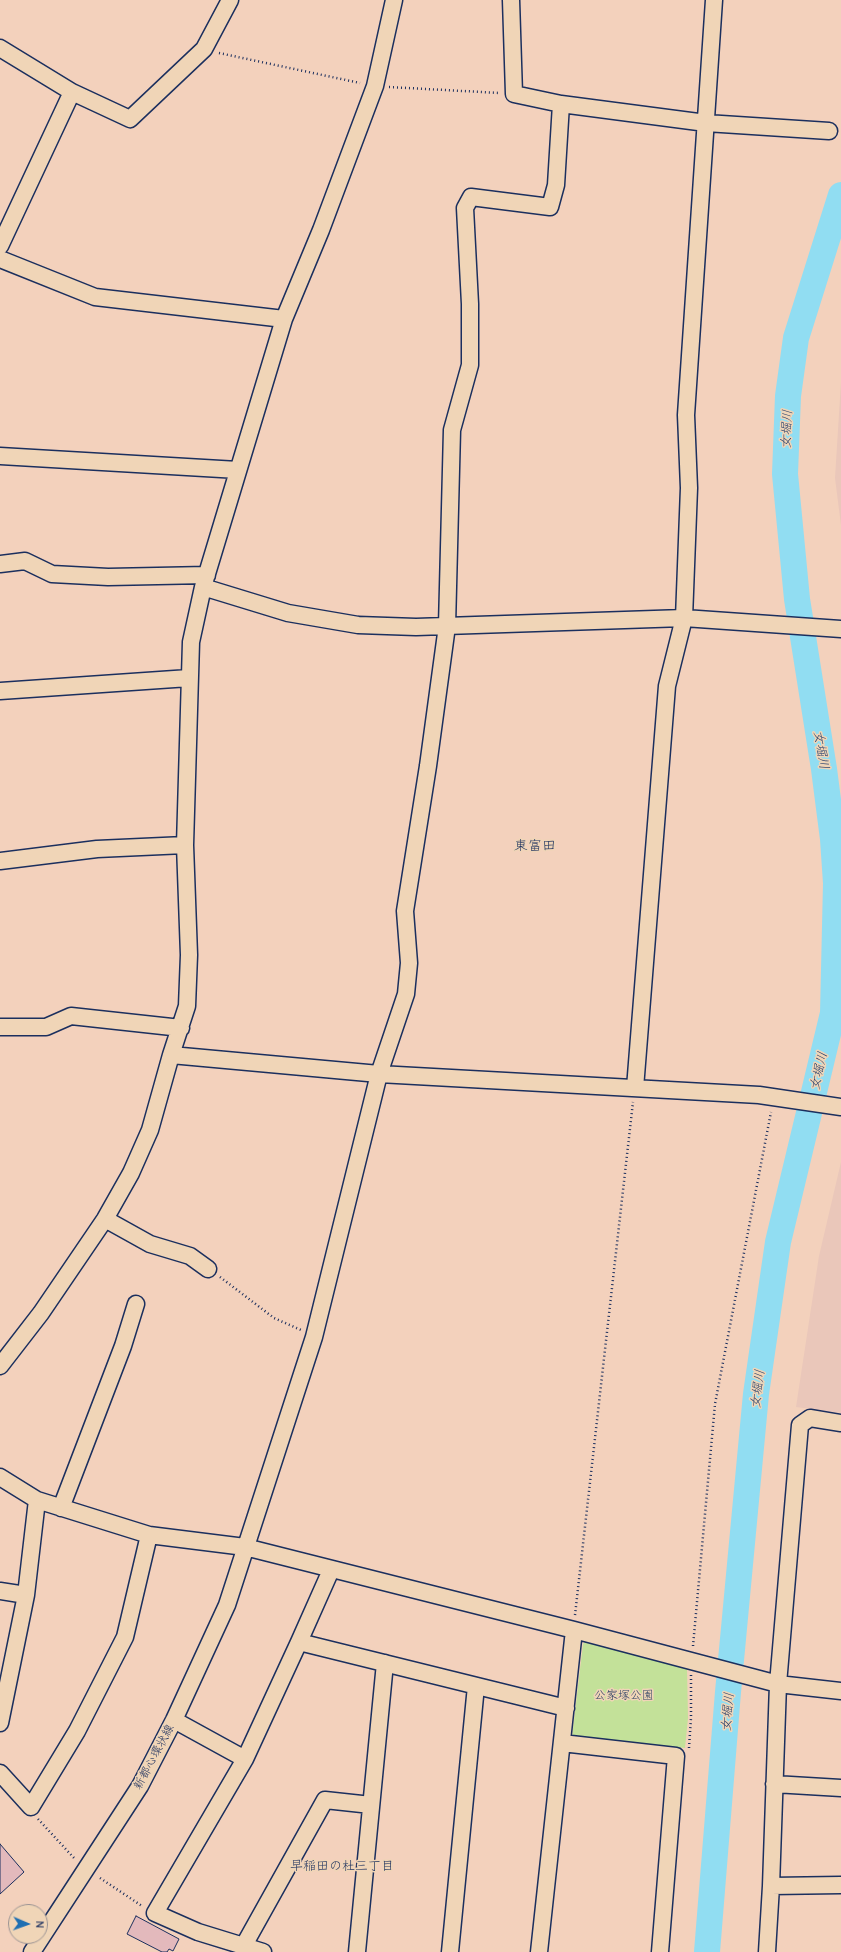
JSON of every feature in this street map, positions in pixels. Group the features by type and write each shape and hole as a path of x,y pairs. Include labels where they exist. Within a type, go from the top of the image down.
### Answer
{"street":[{"path":"0,48 72,92 130,119 204,49 230,0"},
{"path":"0,1366 41,1314 105,1219 131,1173 150,1130 171,1055 187,1006 189,986 186,845 191,642 205,581 284,319 375,86 394,0"},
{"path":"511,0 514,94 561,104 706,123 829,131"},
{"path":"635,1088 667,686 684,618 689,488 686,415 714,0"},
{"path":"0,246 72,92"},
{"name":"新都心環状線","path":"32,1952 140,1786 174,1720 227,1605 314,1337 380,1074 406,994 409,964 405,911 428,766 447,626 452,430 470,365 470,304 464,208 471,197 550,207 556,185 561,104"},
{"path":"0,259 95,296 284,319"},
{"path":"0,456 238,470"},
{"path":"0,564 25,561 52,574 205,581 288,613 358,625 447,626 684,618 841,629"},
{"path":"0,691 189,678"},
{"path":"0,861 97,849 186,845"},
{"path":"0,1027 46,1027 71,1016 180,1028"},
{"path":"171,1055 380,1074 758,1095 841,1108"},
{"path":"105,1219 150,1244 190,1256 208,1269"},
{"path":"61,1508 123,1346 136,1304"},
{"path":"767,1952 771,1886 778,1684 800,1425 810,1418 841,1423"},
{"path":"0,1477 36,1500 149,1535 245,1547 331,1570 574,1630 778,1684 841,1691"},
{"path":"0,1722 26,1595 36,1500"},
{"path":"0,1773 31,1807 77,1731 125,1637 149,1535"},
{"path":"263,1952 198,1932 155,1913 245,1758 300,1642 331,1570"},
{"path":"0,1591 26,1595"},
{"path":"539,1952 574,1630"},
{"path":"300,1642 566,1708"},
{"path":"357,1952 385,1663"},
{"path":"450,1952 476,1686"},
{"path":"174,1720 245,1758"},
{"path":"562,1743 676,1756 660,1952"},
{"path":"774,1784 841,1788"},
{"path":"243,1947 325,1800 371,1805"},
{"path":"771,1886 841,1885"}],"path":[{"path":"204,49 375,86 514,94"},
{"path":"574,1630 635,1088"},
{"path":"693,1662 715,1404 774,1097"},
{"path":"208,1269 274,1318 314,1337"},
{"path":"31,1807 35,1815 74,1858"},
{"path":"100,1878 148,1910 155,1913"}],"shaded area":[{"path":"841,382 841,525 835,478"},
{"path":"841,1162 841,1413 796,1407 819,1256"}],"green space":[{"name":"公家塚公園","path":"587,1639 687,1667 688,1718 685,1748 572,1737 583,1644"}],"building":[{"path":"0,1844 24,1872 0,1894"},
{"path":"136,1916 179,1939 173,1951 169,1949 167,1952 162,1952 127,1934"}],"waterway":[{"name":"女堀川","path":"707,1952 728,1692 756,1394 778,1242 833,1013 836,883 833,839 824,769 797,599 785,474 788,396 796,338 841,195"}],"district":[{"name":"東富田","path":"535,846"},
{"name":"早稲田の杜三丁目","path":"342,1866"}]}
